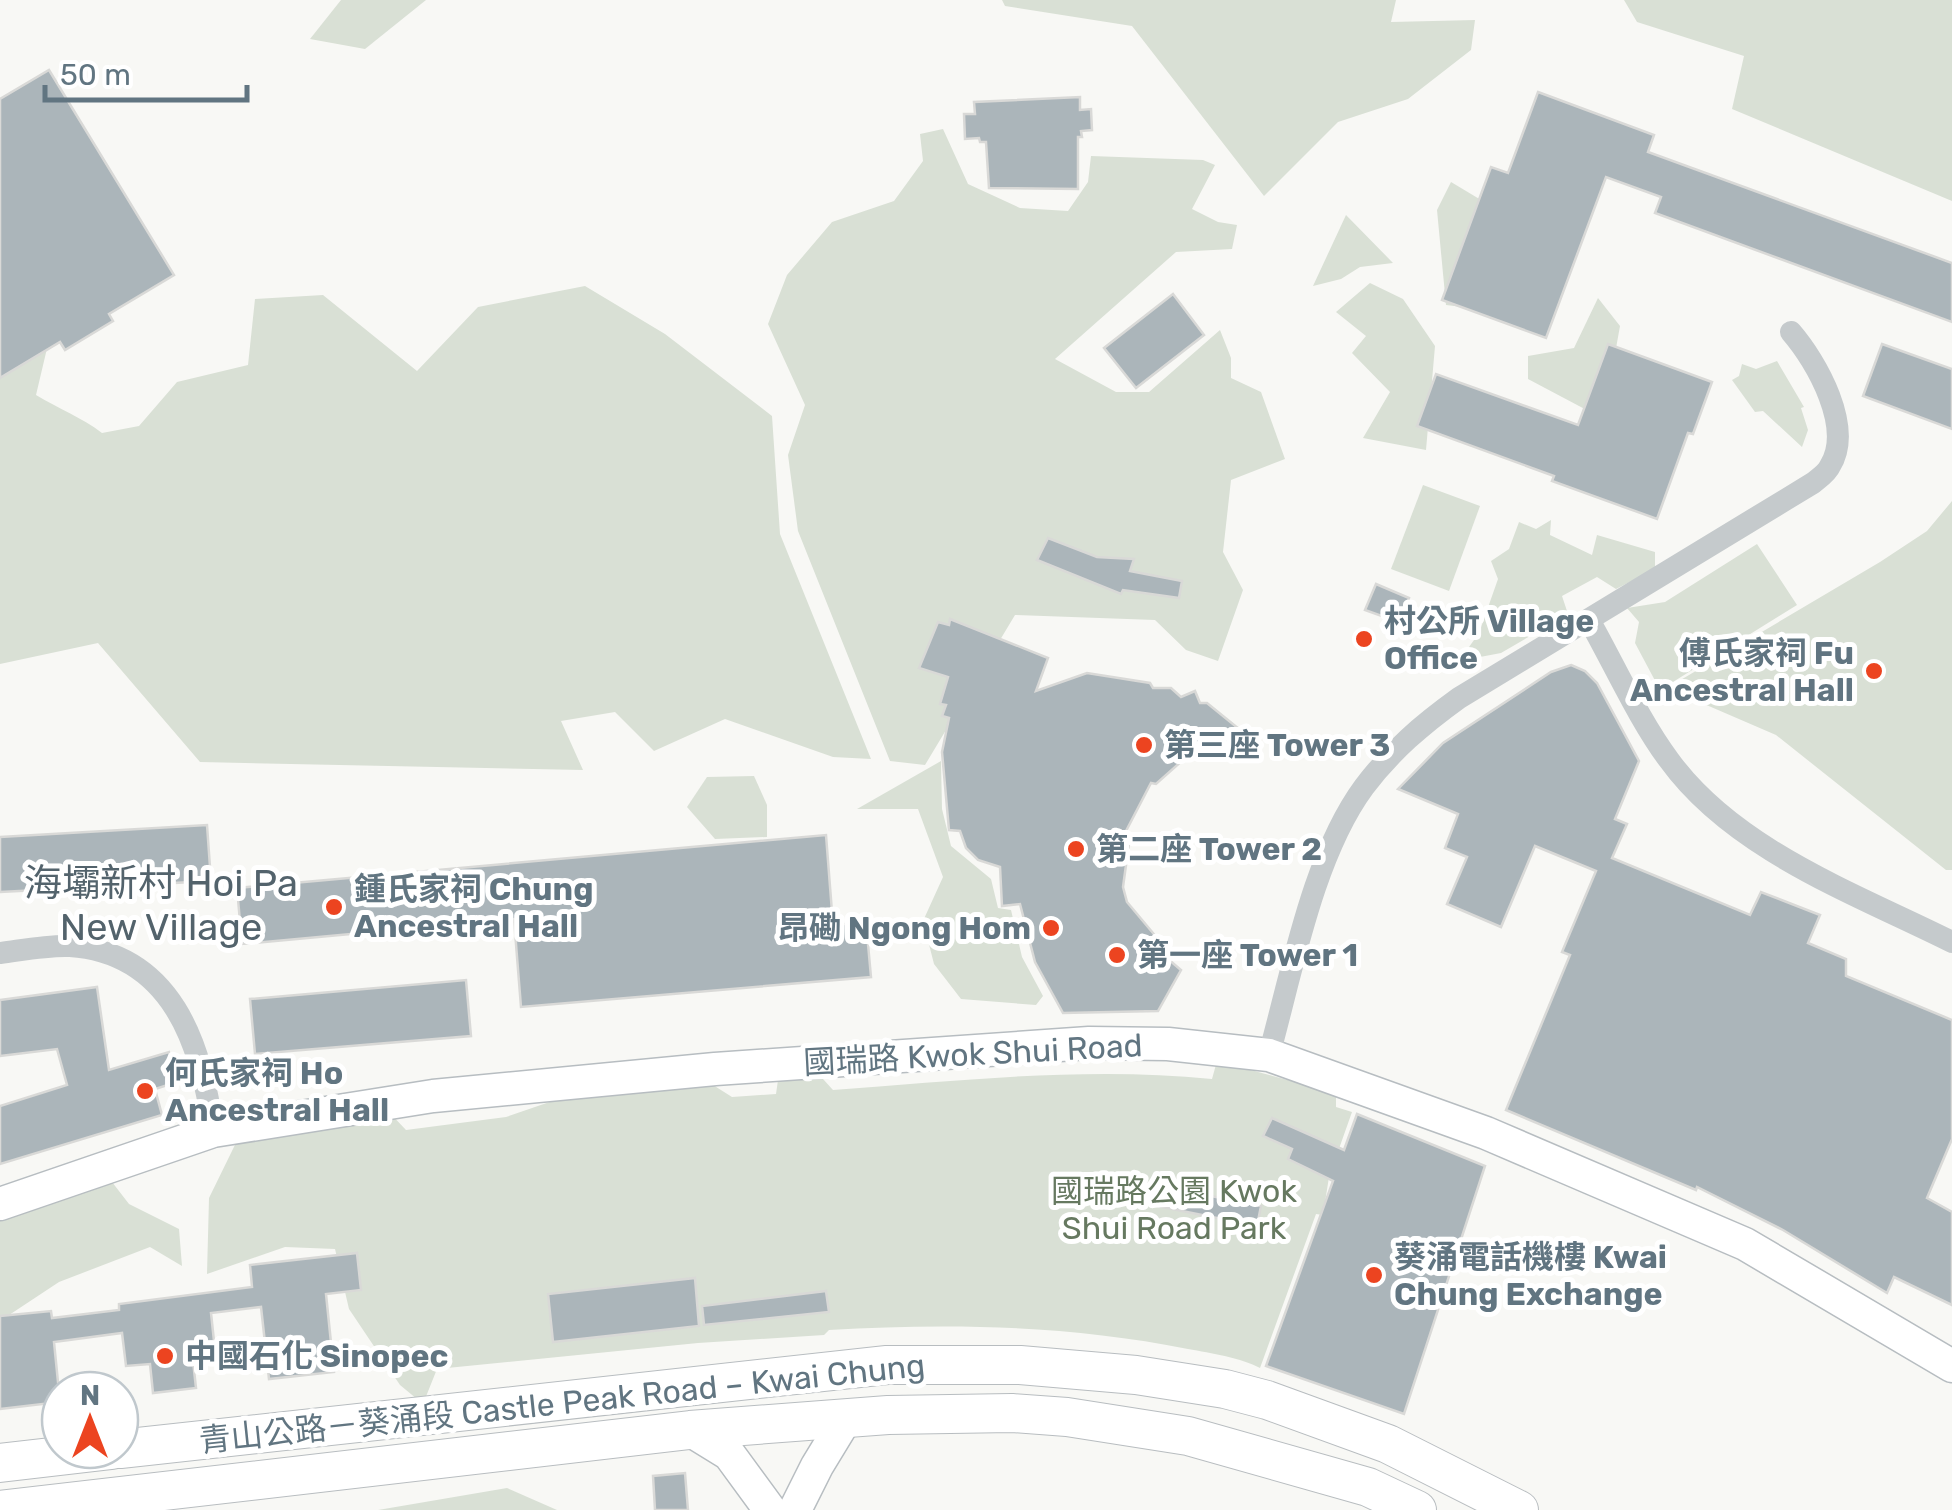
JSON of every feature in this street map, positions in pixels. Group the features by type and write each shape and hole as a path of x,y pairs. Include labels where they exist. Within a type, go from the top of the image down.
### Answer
{"main road":[{"name":"青山公路－葵涌段 Castle Peak Road – Kwai Chung","path":"140,1447 887,1365 1020,1365 1136,1375 1225,1388 1267,1400 1388,1444 1518,1510"},
{"name":"青山公路－葵涌段 Castle Peak Road – Kwai Chung","path":"0,1510 690,1430 1012,1413 1067,1417 1188,1436 1368,1487 1417,1510"},
{"path":"0,1463 40,1458"}],"street":[{"path":"1269,1055 1323,868 1340,826 1363,789 1423,724 1459,698 1813,484 1830,468 1838,446 1830,397 1808,351 1792,332"},
{"path":"1588,620 1669,761 1703,796 1758,844 1778,856 1952,942"},
{"path":"0,953 72,946 120,959 150,975 173,1001 192,1043 208,1090 213,1132"},
{"name":"國瑞路 Kwok Shui Road","path":"0,1204 213,1132 432,1096 735,1067 1089,1043 1168,1044 1269,1055 1469,1127 1745,1244 1952,1366"},
{"path":"795,1510 846,1420"},
{"path":"690,1430 729,1454 770,1510"}],"green space":[{"path":"341,0 426,0 365,49 310,39"},
{"path":"1002,0 1396,0 1391,22 1475,20 1471,50 1408,99 1338,122 1264,196 1132,26 1005,6"},
{"path":"1624,0 1952,0 1952,201 1732,109 1744,56 1637,22"},
{"path":"943,129 968,184 1020,208 1068,211 1088,182 1091,156 1203,160 1215,165 1192,209 1218,222 1237,225 1232,249 1176,252 1055,359 1116,392 1149,392 1220,330 1231,358 1231,378 1261,392 1285,459 1231,480 1223,552 1243,590 1218,661 1186,650 1155,620 1015,615 925,765 890,761 798,531 788,455 805,405 768,324 787,275 832,222 894,201 923,161 920,134"},
{"path":"1451,182 1481,200 1487,310 1446,305 1437,210"},
{"path":"1346,215 1393,263 1360,267 1341,279 1313,286"},
{"path":"1370,283 1403,299 1435,346 1426,450 1363,438 1390,392 1352,353 1366,336 1336,312"},
{"path":"585,286 665,334 772,416 780,534 871,759 833,757 725,719 654,751 615,712 561,721 583,770 200,762 98,643 0,664 0,320 53,323 36,395 102,433 139,426 177,382 248,365 255,299 323,295 417,371 478,307"},
{"path":"1598,298 1620,326 1611,376 1596,415 1528,379 1528,356 1574,348"},
{"path":"1777,361 1804,407 1801,408 1808,430 1802,447 1763,411 1755,412 1732,380 1739,376 1742,364 1756,369"},
{"path":"1423,485 1480,506 1449,591 1391,569"},
{"path":"1952,501 1952,870 1946,870 1776,735 1667,688 1880,562 1927,531"},
{"path":"1551,520 1550,535 1592,555 1597,535 1655,552 1655,569 1616,589 1597,577 1562,596 1568,614 1501,653 1459,661 1479,633 1498,579 1491,561 1509,549 1519,522 1536,529"},
{"path":"1757,544 1797,605 1660,690 1635,643 1639,622 1627,608 1665,602"},
{"path":"941,761 942,809 951,846 991,879 998,908 1011,910 1022,957 1043,996 1036,1005 961,999 934,964 923,921 943,877 918,809 857,809"},
{"path":"754,776 767,805 767,837 715,839 687,807 707,777"},
{"name":"國瑞路公園 Kwok Shui Road Park","path":"1217,1061 1336,1093 1336,1107 1352,1112 1329,1177 1323,1215 1316,1214 1260,1368 1216,1354 1099,1335 1009,1328 874,1328 437,1369 423,1404 400,1385 349,1309 335,1249 285,1247 207,1274 209,1198 253,1108 369,1091 406,1130 506,1117 570,1095 713,1085 732,1097 776,1094 779,1073 813,1068 833,1090 1070,1074 1212,1079"},
{"path":"112,1182 129,1204 179,1229 182,1266 150,1247 59,1282 0,1321 0,1216"},
{"path":"507,1488 557,1510 378,1510"}],"building":[{"path":"49,70 174,275 109,314 113,321 65,350 60,342 0,378 0,99"},
{"path":"1538,92 1654,135 1648,152 1952,263 1952,322 1655,213 1661,197 1606,177 1546,338 1442,300 1491,167 1508,173"},
{"path":"1080,97 1080,110 1091,109 1092,130 1081,131 1082,137 1078,137 1078,189 989,188 986,142 965,139 964,114 975,114 974,102"},
{"path":"1173,294 1204,335 1136,388 1104,348"},
{"path":"1608,344 1712,382 1693,434 1688,433 1657,519 1417,426 1436,374 1578,425"},
{"path":"1882,344 1952,369 1952,429 1863,396"},
{"path":"1048,538 1097,557 1134,559 1130,571 1182,581 1179,598 1123,590 1121,594 1037,560"},
{"path":"1376,584 1409,598 1401,623 1365,610"},
{"path":"950,619 1048,658 1036,691 1087,673 1150,683 1153,688 1171,688 1181,697 1195,691 1200,703 1207,703 1244,733 1193,751 1156,784 1151,783 1125,833 1130,836 1123,887 1127,902 1163,945 1161,953 1181,970 1158,1011 1063,1013 1035,962 1020,904 1002,906 1000,867 978,860 966,848 960,831 949,830 942,752 949,718 942,716 946,705 940,704 948,677 919,668 938,622 949,625"},
{"path":"1571,665 1585,671 1597,683 1639,761 1615,819 1627,824 1612,858 1750,915 1761,892 1820,915 1808,943 1846,959 1846,976 1952,1020 1952,1139 1927,1198 1952,1212 1952,1305 1894,1277 1887,1293 1783,1230 1697,1187 1696,1190 1506,1110 1570,955 1562,952 1596,871 1535,846 1501,927 1447,904 1467,857 1445,848 1458,814 1398,789 1443,743 1551,672"},
{"path":"207,825 211,881 0,892 0,837"},
{"path":"826,835 833,925 866,922 871,977 521,1007 514,919 242,944 237,888"},
{"path":"466,980 471,1036 255,1054 250,999"},
{"path":"97,987 109,1070 169,1052 177,1082 155,1089 162,1115 0,1164 0,1106 67,1085 57,1049 0,1056 0,1000"},
{"name":"葵涌電話機樓 Kwai Chung Exchange","path":"1357,1114 1485,1166 1404,1414 1266,1366 1333,1181 1288,1159 1292,1149 1263,1136 1272,1118 1344,1150"},
{"path":"1126,1179 1261,1206 1257,1226 1122,1199"},
{"path":"357,1253 361,1290 326,1294 334,1372 269,1379 261,1307 211,1313 214,1341 191,1343 196,1388 153,1393 150,1364 126,1366 122,1333 54,1342 57,1370 40,1370 40,1404 0,1409 0,1316 51,1311 52,1318 119,1310 119,1304 252,1287 250,1265"},
{"path":"695,1278 699,1326 553,1342 548,1294"},
{"path":"826,1291 829,1312 704,1325 702,1306"},
{"path":"685,1473 688,1510 655,1510 653,1476"}],"place":[{"name":"村公所 Village Office","path":"1364,639"},
{"name":"傅氏家祠 Fu Ancestral Hall","path":"1874,671"},
{"name":"第三座 Tower 3","path":"1144,745"},
{"name":"第二座 Tower 2","path":"1076,849"},
{"name":"鍾氏家祠 Chung Ancestral Hall","path":"334,907"},
{"name":"昂磡 Ngong Hom","path":"1051,928"},
{"name":"第一座 Tower 1","path":"1117,955"},
{"name":"何氏家祠 Ho Ancestral Hall","path":"145,1091"},
{"name":"葵涌電話機樓 Kwai Chung Exchange","path":"1374,1275"},
{"name":"中國石化 Sinopec","path":"165,1356"}],"district":[{"name":"海壩新村 Hoi Pa New Village","path":"161,904"}]}
